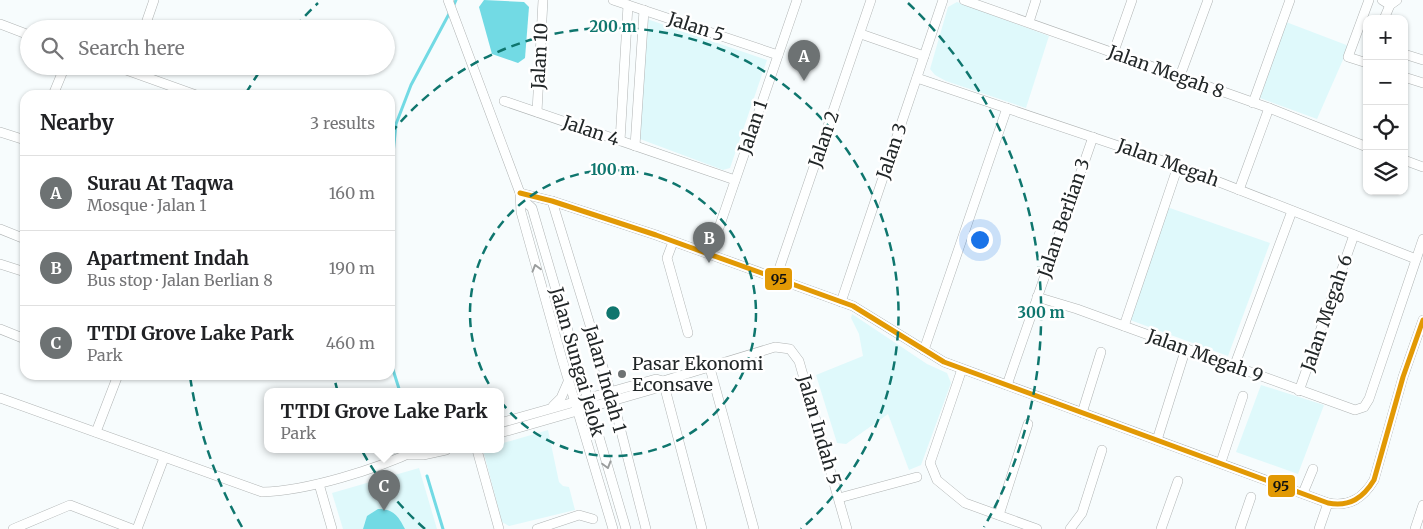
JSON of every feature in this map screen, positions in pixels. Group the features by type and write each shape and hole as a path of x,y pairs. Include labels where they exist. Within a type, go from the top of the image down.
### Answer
{"street":[{"path":"147,20 154,0"},
{"name":"Jalan Sungai Jelok","path":"448,0 521,196 521,212 568,382 613,529"},
{"name":"Jalan 10","path":"537,112 543,0"},
{"name":"Jalan 5","path":"613,0 778,55"},
{"name":"Jalan 1","path":"710,254 797,0"},
{"name":"Jalan 2","path":"776,278 861,34 871,0"},
{"name":"Jalan 3","path":"841,302 943,0"},
{"name":"Jalan Megah 8","path":"964,0 1269,108 1363,145"},
{"path":"1029,22 1036,0"},
{"path":"1113,54 1132,0"},
{"path":"1180,76 1208,0"},
{"path":"1253,103 1290,0"},
{"path":"1363,62 1348,57 1369,0"},
{"path":"1385,15 1390,2"},
{"path":"620,141 628,5"},
{"path":"635,146 644,10"},
{"path":"1,25 20,32"},
{"path":"861,34 924,56"},
{"path":"1408,55 1423,60"},
{"path":"55,90 61,75"},
{"path":"145,75 183,90"},
{"name":"Jalan Megah","path":"917,78 1178,166 1416,259"},
{"path":"1408,78 1423,83"},
{"name":"Jalan 4","path":"504,101 735,180"},
{"path":"924,350 1008,108"},
{"path":"1239,190 1269,108"},
{"path":"0,132 20,138"},
{"name":"Jalan Berlian 3","path":"1007,385 1093,137"},
{"path":"1408,161 1423,167"},
{"path":"1124,326 1178,166"},
{"path":"521,196 552,201 710,254 853,306 944,362 1221,462 1328,503 1340,505 1356,501 1366,493 1374,480 1403,377 1422,326"},
{"name":"Jalan Sungai Jelok","path":"521,196 532,208 626,529"},
{"name":"Jalan Indah 1","path":"552,201 646,529"},
{"path":"1234,367 1292,211"},
{"path":"0,229 20,237"},
{"name":"Jalan Megah 6","path":"1299,391 1354,235"},
{"path":"1416,259 1423,239"},
{"path":"673,242 667,258 688,333"},
{"name":"Jalan Megah 9","path":"1037,297 1186,348 1355,410 1364,407 1369,399 1416,259"},
{"path":"0,264 20,270"},
{"path":"0,329 20,337"},
{"name":"Jalan Indah 5","path":"710,368 774,347 790,349 799,361 847,529"},
{"path":"1157,440 1186,348"},
{"path":"1082,413 1101,352"},
{"path":"504,432 577,410 589,402 608,396 658,388 663,380 710,368 754,529"},
{"path":"962,369 930,463 937,480 965,503 1037,529"},
{"path":"96,432 116,380"},
{"path":"663,380 702,529"},
{"path":"548,408 561,398 568,382"},
{"path":"583,382 608,396"},
{"path":"594,418 608,396"},
{"path":"1221,462 1243,396"},
{"path":"0,398 262,492 280,492 319,484 410,453"},
{"path":"504,422 574,401 589,402"},
{"path":"524,416 527,425"},
{"path":"555,417 569,418 581,425"},
{"path":"999,515 1028,424"},
{"path":"1070,529 1082,513 1102,450"},
{"path":"406,455 432,453"},
{"path":"477,453 499,529"},
{"path":"137,529 164,458"},
{"path":"1303,493 1313,469"},
{"path":"839,498 917,477"},
{"path":"1161,529 1178,481"},
{"path":"319,484 332,529"},
{"path":"1240,529 1251,497"},
{"path":"1319,529 1328,503"},
{"path":"13,529 70,505 132,529"},
{"path":"1415,529 1423,505"},
{"path":"538,529 579,515 593,519"}],"shaded area":[{"path":"957,2 1049,36 1026,108 946,81 935,75 930,69 948,7"},
{"path":"647,19 767,60 730,168 723,170 640,139"},
{"path":"1286,22 1349,46 1317,119 1260,98"},
{"path":"1167,207 1270,243 1228,356 1130,320"},
{"path":"852,314 927,364 947,373 951,383 921,465 909,470 888,414 846,444 837,443 816,375 863,356 859,334 851,318"},
{"path":"1261,385 1324,405 1298,474 1236,452"},
{"path":"548,430 559,482 563,486 569,487 575,510 509,526 502,522 484,453 504,453 504,443"},
{"path":"419,468 437,529 343,529 332,493"}],"water":[{"path":"484,0 524,2 529,7 525,58 518,63 492,54 479,7"},
{"path":"378,509 388,510 395,514 405,529 363,529 367,516"}],"waterway":[{"path":"453,7 456,0"},
{"path":"395,134 396,124 411,85 450,12"},
{"path":"395,376 399,388"},
{"path":"427,476 443,529"}],"transit line":[{"name":"95","path":"520,193 552,201 656,235 853,306 944,362 1328,503 1343,504 1355,500 1365,492 1374,480 1403,377 1423,320"}],"place":[{"name":"Surau At Taqwa","path":"804,81"},
{"name":"Apartment Indah","path":"709,263"},
{"name":"Pasar Ekonomi Econsave","path":"622,374"},
{"name":"TTDI Grove Lake Park","path":"384,511"}]}
